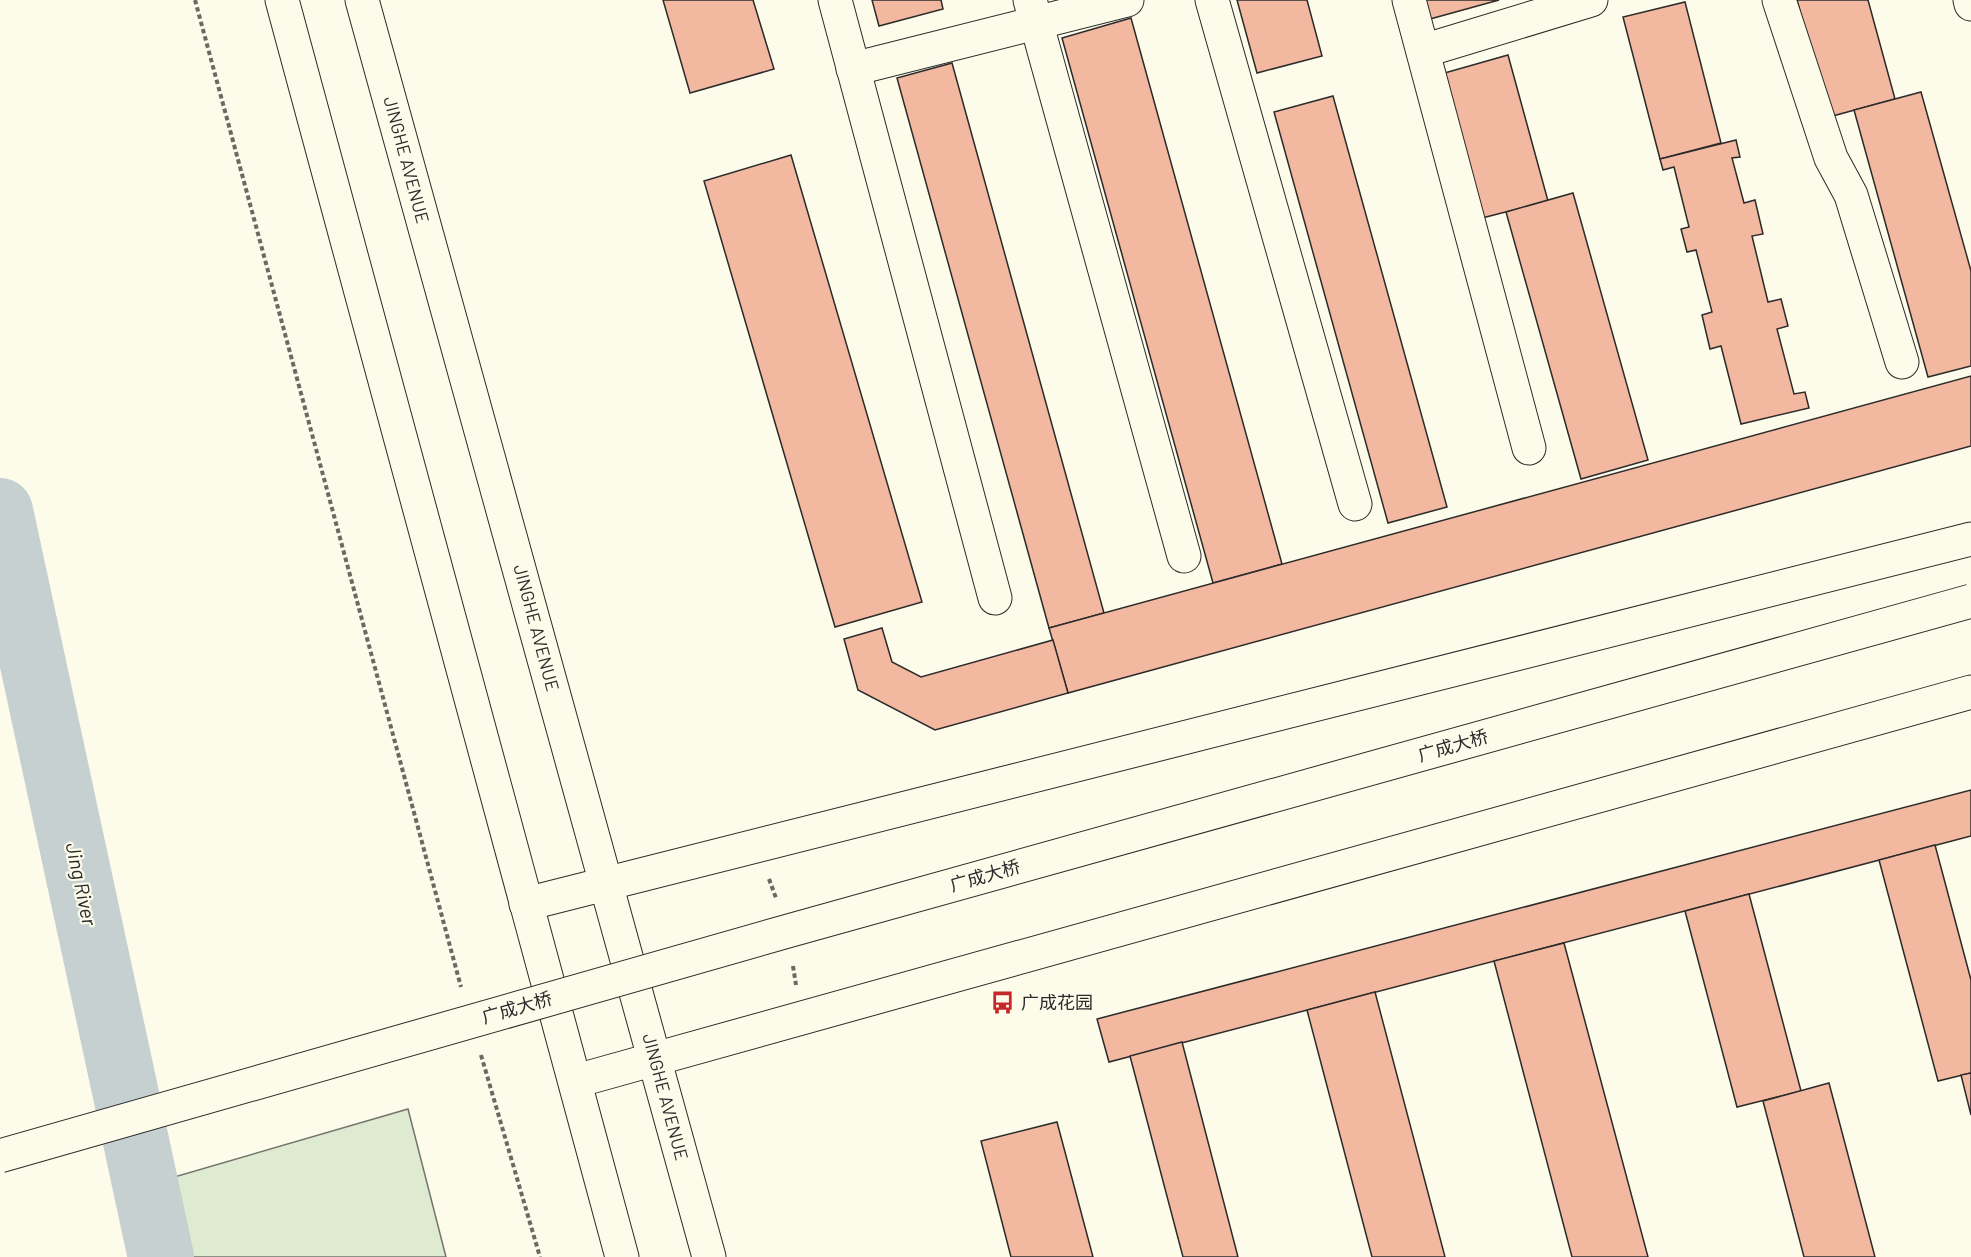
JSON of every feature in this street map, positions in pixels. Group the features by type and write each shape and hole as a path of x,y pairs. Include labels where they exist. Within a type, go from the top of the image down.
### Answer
{"main road":[{"path":"282,0 622,1257"},
{"name":"JINGHE AVENUE","path":"362,0 709,1257"},
{"path":"835,0 995,598"},
{"path":"853,69 1034,11 1127,0"},
{"path":"1212,0 1354,504"},
{"path":"1410,0 1529,448"},
{"path":"1423,51 1592,0"},
{"path":"1779,0 1831,158 1851,195 1902,362"},
{"path":"1034,11 1184,556"},
{"path":"526,904 1971,539"},
{"name":"广成大桥","path":"0,1156 788,931 1971,602"},
{"path":"576,1081 1971,692"}],"path":[{"path":"195,0 462,992"},
{"path":"479,1050 540,1257"}],"green space":[{"path":"408,1109 446,1257 184,1257 164,1180"}],"building":[{"path":"663,0 753,0 774,69 690,93"},
{"path":"872,0 941,0 943,9 879,26"},
{"path":"1237,0 1307,0 1322,56 1257,73"},
{"path":"1425,0 1499,0 1430,19"},
{"path":"1797,0 1868,0 1895,99 1829,117"},
{"path":"1685,2 1721,143 1660,159 1623,17"},
{"path":"1131,18 1282,564 1213,583 1062,38"},
{"path":"1508,55 1548,201 1482,218 1441,74"},
{"path":"952,63 1104,613 1049,628 897,78"},
{"path":"1921,92 1971,271 1971,366 1928,377 1854,110"},
{"path":"1333,96 1447,507 1388,523 1274,112"},
{"path":"1736,140 1740,157 1732,158 1744,203 1755,200 1763,234 1752,236 1768,302 1781,299 1788,326 1777,329 1794,394 1805,392 1809,408 1741,424 1721,346 1710,349 1702,315 1712,312 1696,250 1687,252 1681,229 1689,227 1674,167 1663,170 1660,159"},
{"path":"791,155 922,602 835,627 704,181"},
{"path":"1573,193 1648,460 1581,479 1506,212"},
{"path":"1971,376 1971,446 1068,693 1049,628"},
{"path":"882,628 892,662 921,677 1053,640 1068,693 935,730 858,690 844,639"},
{"path":"1971,790 1971,836 1109,1062 1097,1019"},
{"path":"1935,845 1971,980 1971,1073 1938,1081 1879,860"},
{"path":"1749,894 1801,1091 1737,1107 1685,911"},
{"path":"1564,943 1648,1257 1572,1257 1494,961"},
{"path":"1375,992 1445,1257 1372,1257 1307,1010"},
{"path":"1182,1042 1238,1257 1183,1257 1130,1056"},
{"path":"1971,1073 1971,1115 1961,1075"},
{"path":"1829,1083 1875,1257 1804,1257 1763,1101"},
{"path":"1057,1122 1093,1257 1011,1257 981,1141"}],"waterway":[{"name":"Jing River","path":"0,511 161,1257"}],"place":[{"name":"广成花园","path":"1003,1003"}]}
